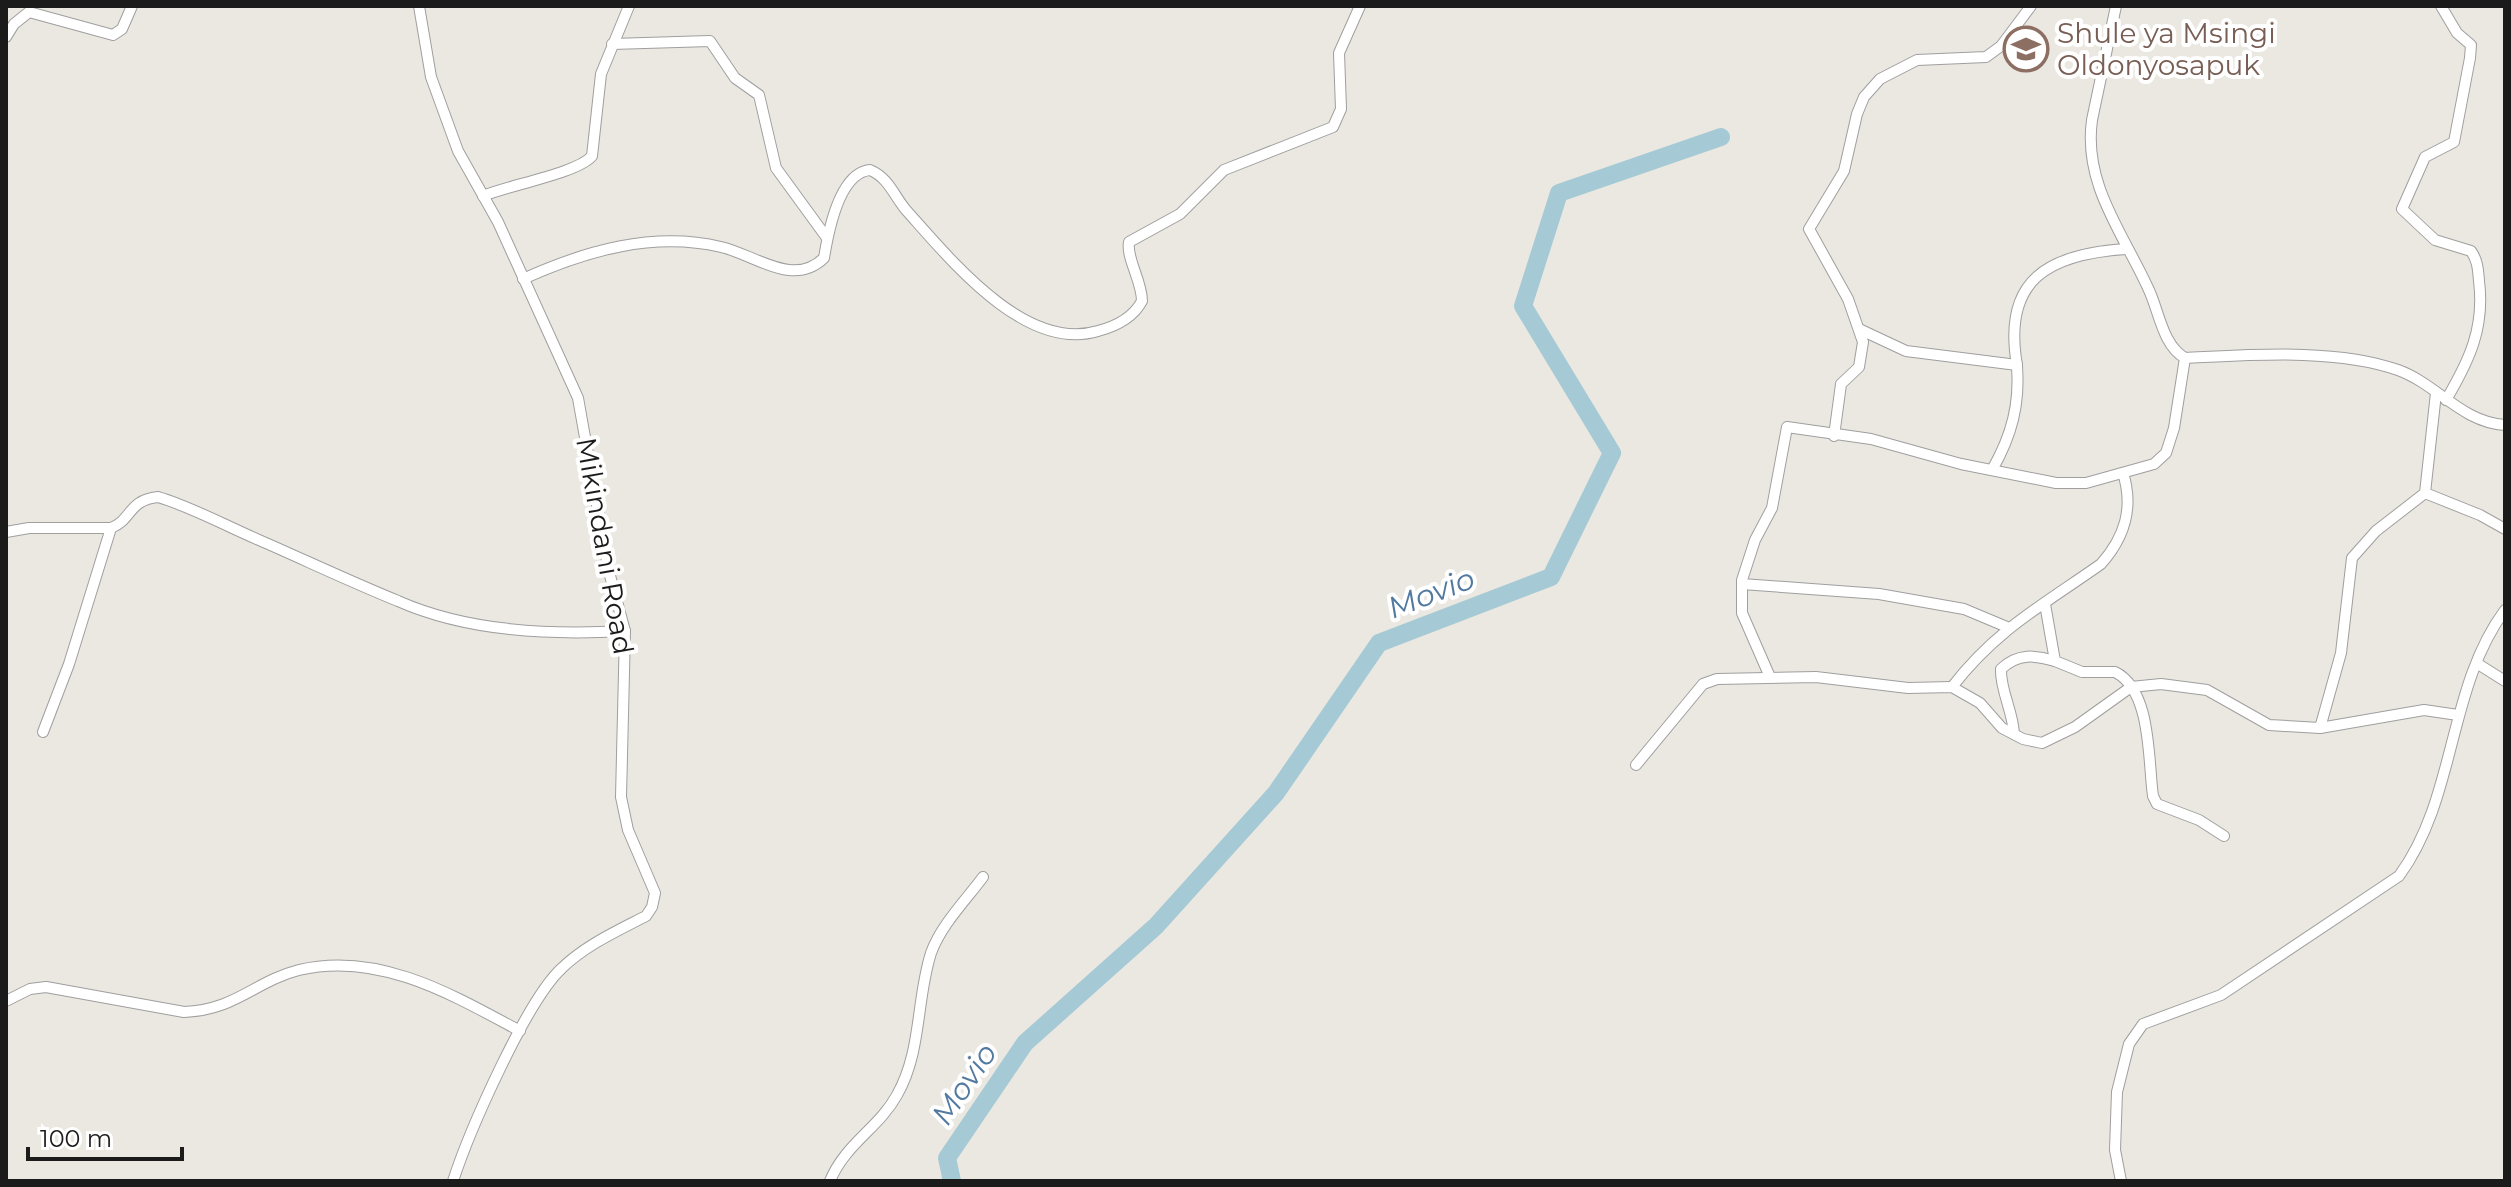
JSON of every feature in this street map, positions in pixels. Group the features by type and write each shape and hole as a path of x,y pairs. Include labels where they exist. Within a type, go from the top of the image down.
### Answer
{"street":[{"path":"6,37 14,24 29,12 113,35 122,29 132,6"},
{"name":"Mikindani Road","path":"419,6 431,77 458,151 483,196 578,398 609,572 625,631 621,797 628,830 655,893 646,916 579,953 559,970 520,1031 464,1149 453,1181"},
{"path":"483,196 587,162 592,156 598,85 629,6"},
{"path":"523,279 580,255 663,241 722,247 798,273 815,266 824,258 827,238 846,190 858,173 870,170 885,179 936,244 1004,308 1067,336 1104,330 1126,319 1142,301 1140,278 1128,249 1129,242 1180,214 1224,170 1333,127 1341,109 1339,53 1360,6"},
{"path":"1834,436 1841,384 1863,358 1859,329 1848,299 1809,229 1844,171 1864,97 1887,73 1917,60 1942,57 1979,59 1994,54 2031,6"},
{"path":"2116,6 2090,135 2102,199 2148,287 2173,349 2185,358 2265,354 2364,363 2400,371 2478,420 2505,425"},
{"path":"2441,6 2457,33 2471,45 2454,142 2425,157 2402,209 2435,240 2471,251 2477,262 2481,315 2476,344 2446,400"},
{"path":"612,44 710,41 735,78 759,95 776,168 827,238"},
{"path":"1992,470 2015,418 2015,337 2019,303 2039,274 2071,256 2126,249"},
{"path":"1859,329 1906,351 2017,365"},
{"path":"1770,677 1742,613 1742,584 1755,540 1772,508 1785,430 1792,426 1834,436 1871,439 1992,470 2071,484 2154,464 2166,453 2174,428 2185,358"},
{"path":"2320,728 2339,662 2352,558 2376,531 2425,493 2436,393"},
{"path":"1952,687 1984,648 2007,627 2101,564 2120,540 2129,502 2123,473"},
{"path":"2425,493 2480,515 2505,529"},
{"path":"6,532 29,528 111,528 118,525 132,506 158,497 324,566 399,602 429,611 478,623 547,633 625,631"},
{"path":"43,732 69,664 111,528"},
{"path":"1742,584 1879,594 1964,609 2007,627"},
{"path":"2045,604 2055,661"},
{"path":"2121,1181 2115,1150 2114,1119 2123,1065 2134,1034 2143,1024 2156,1017 2188,1009 2221,995 2399,876 2414,851 2449,761 2458,715 2478,664 2490,634 2505,610"},
{"path":"2014,734 2012,709 2001,678 2001,669 2009,661 2024,656 2055,661 2082,672 2115,672 2131,687 2144,721 2151,788 2157,804 2199,820 2224,836"},
{"path":"2478,664 2505,681"},
{"path":"1636,765 1706,682 1770,677 1816,677 1908,688 1952,687 1968,693 1991,719 2014,734 2042,743 2058,737 2131,687 2194,686 2269,725 2320,728 2424,710 2458,715"},
{"path":"830,1181 845,1152 886,1112 898,1095 915,1046 926,976 935,943 983,877"},
{"path":"6,1001 30,989 46,987 184,1012 200,1011 234,1003 299,970 353,968 397,972 520,1031"}],"waterway":[{"name":"Movio","path":"952,1181 947,1158 1025,1043 1156,926 1276,793 1379,643 1551,577 1612,453 1523,306 1559,193 1721,137"}],"place":[{"name":"Shule ya Msingi Oldonyosapuk","path":"2026,49"}]}
